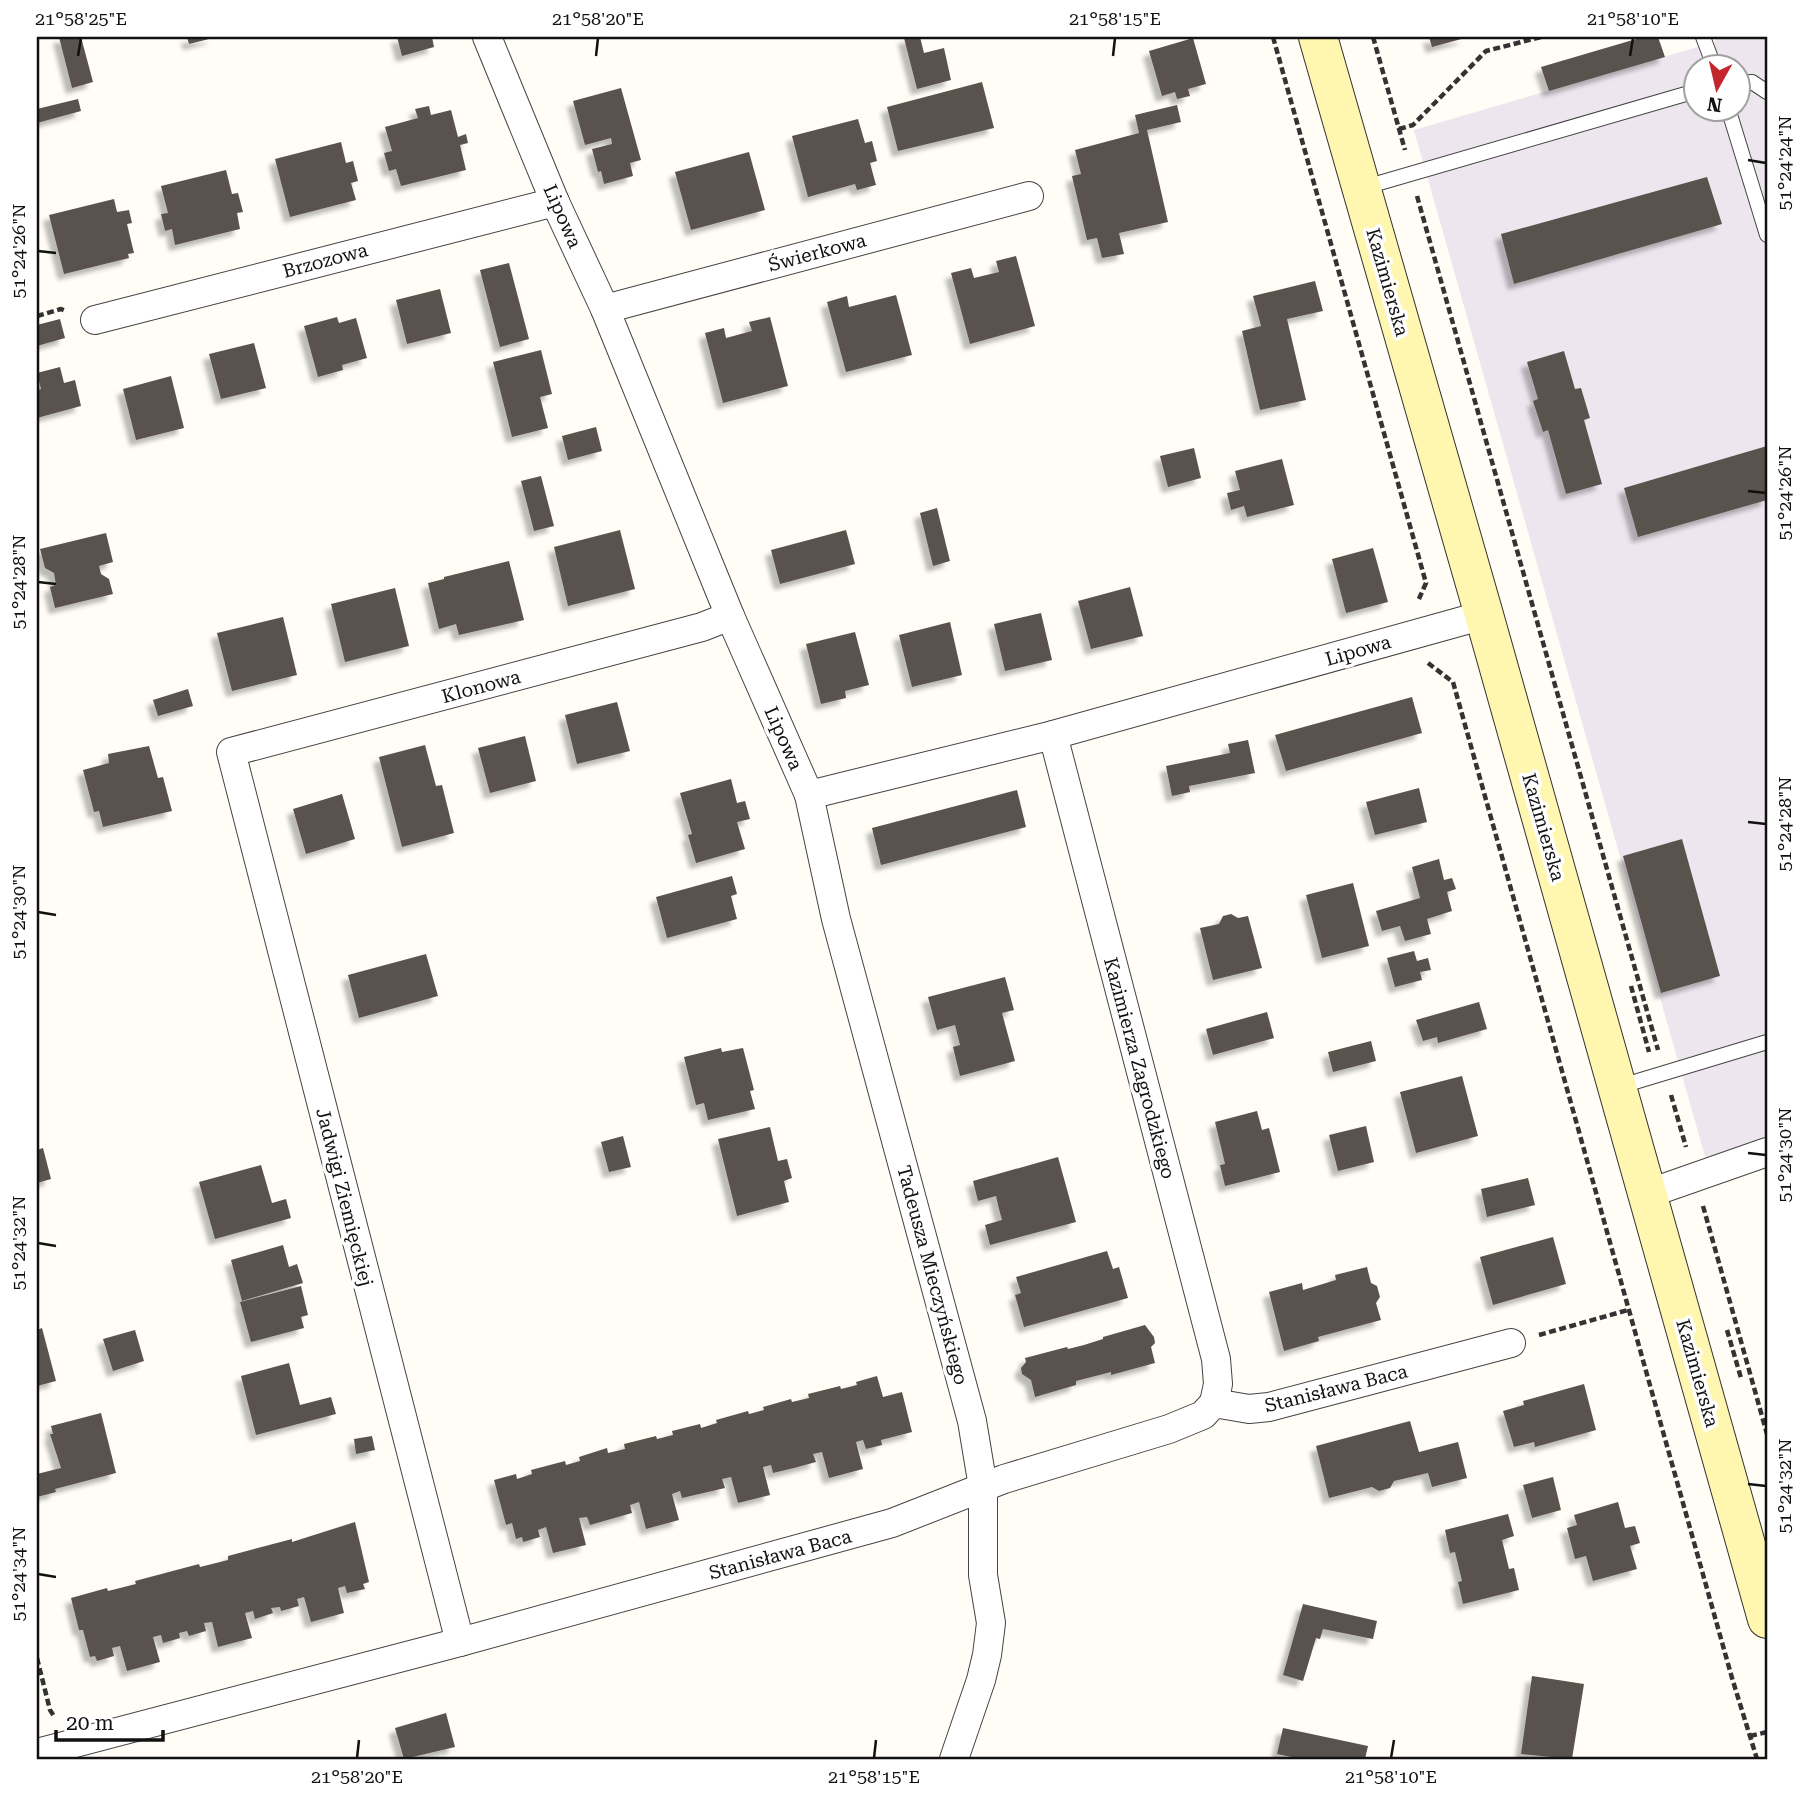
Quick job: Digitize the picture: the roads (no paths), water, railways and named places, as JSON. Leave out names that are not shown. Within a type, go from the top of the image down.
[{"type":"main road","name":"Kazimierska","points":[[1318,37],[1766,1608]]},
{"type":"street","name":"Lipowa","points":[[487,37],[555,202],[605,309],[730,616],[809,795],[1054,734],[1484,615]]},
{"type":"street","name":"Świerkowa","points":[[605,309],[1029,196]]},
{"type":"street","name":"Brzozowa","points":[[95,320],[555,202]]},
{"type":"street","name":"Klonowa","points":[[230,752],[702,627],[730,616]]},
{"type":"street","name":"Kazimierza Zagrodzkiego","points":[[1054,734],[1216,1359],[1218,1384],[1214,1403]]},
{"type":"street","name":"Jadwigi Ziemięckiej","points":[[230,752],[460,1642]]},
{"type":"street","name":"Tadeusza Mieczyńskiego","points":[[809,795],[836,919],[972,1421],[983,1487],[983,1575],[991,1623],[989,1644],[981,1680],[954,1759]]},
{"type":"street","points":[[1647,1194],[1767,1152]]},
{"type":"street","name":"Stanisława Baca","points":[[37,1753],[460,1642],[892,1523],[983,1487],[1169,1429],[1203,1415],[1214,1403],[1248,1409],[1269,1407],[1511,1343]]},
{"type":"lane","points":[[1752,82],[1767,92]]},
{"type":"lane","points":[[1361,188],[1682,95]]},
{"type":"lane","points":[[1732,122],[1767,231]]},
{"type":"lane","points":[[1617,1087],[1767,1042]]}]
